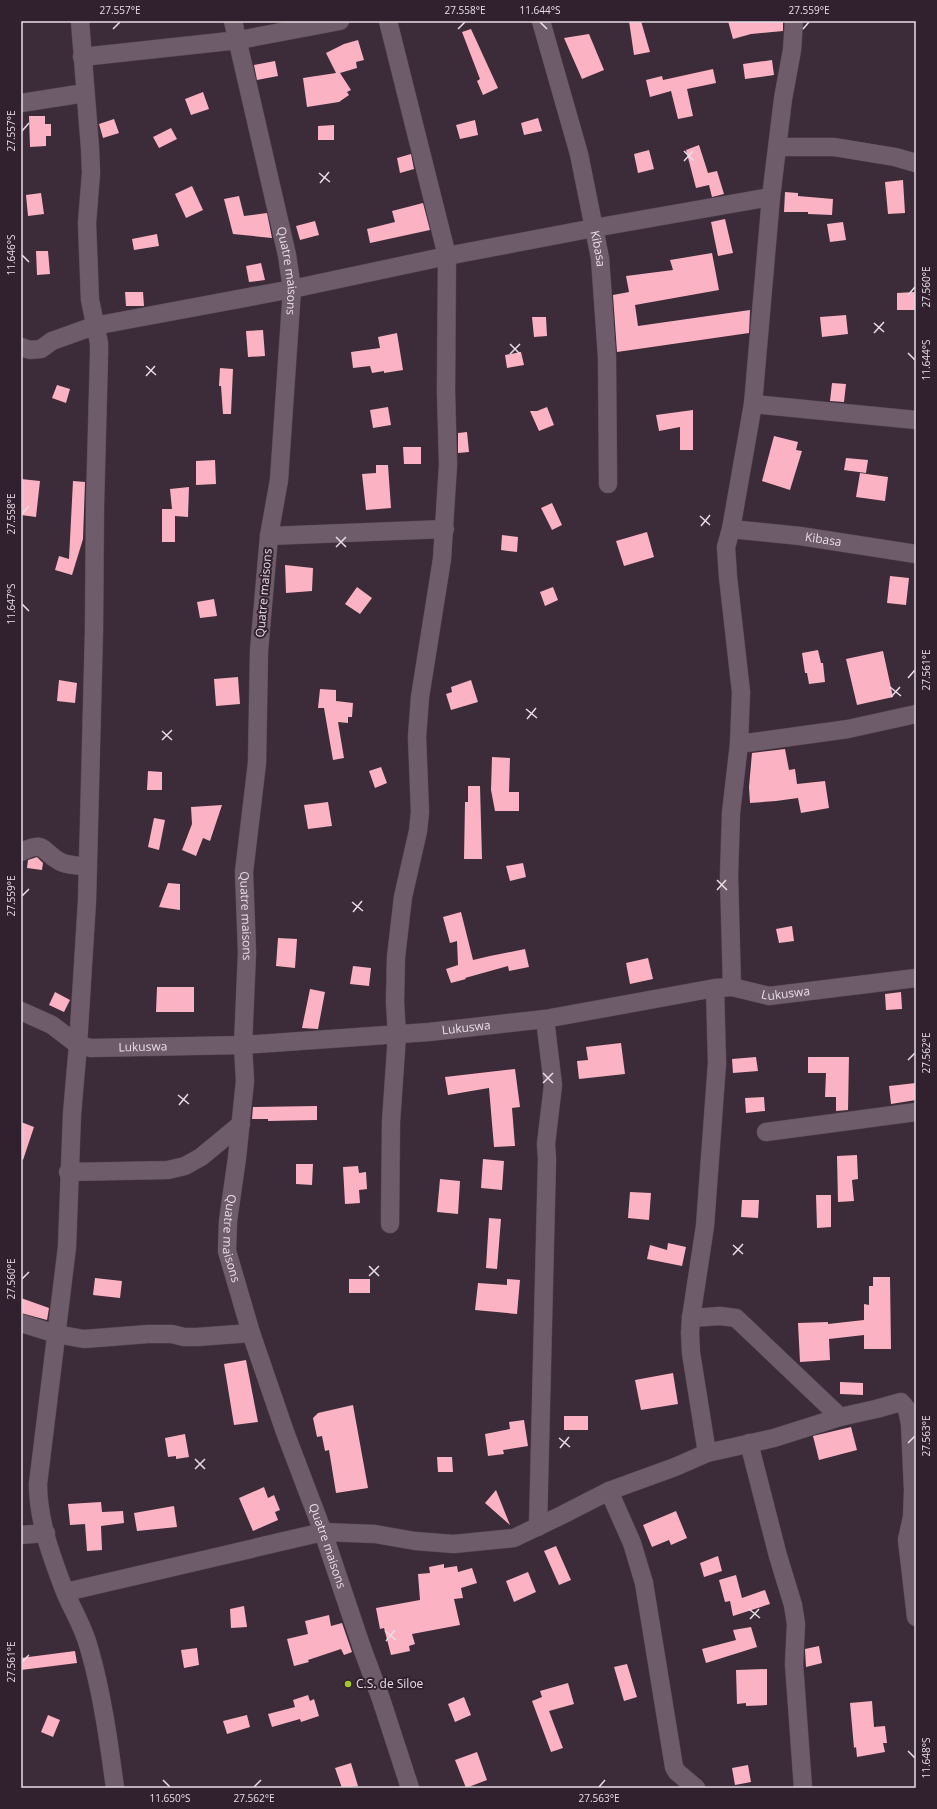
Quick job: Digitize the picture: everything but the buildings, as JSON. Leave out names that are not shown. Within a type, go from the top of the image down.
[{"type":"street","points":[[80,21],[91,173],[87,223],[90,300],[94,326],[99,343],[88,867],[78,1045],[68,1172],[67,1247],[38,1484],[40,1512],[46,1534],[66,1592],[89,1647],[108,1735],[115,1788]]},
{"type":"street","name":"Quatre maisons","points":[[233,21],[239,40],[287,255],[292,289],[279,480],[269,536],[259,651],[257,764],[244,872],[247,953],[243,1045],[245,1081],[241,1124],[228,1221],[227,1251],[251,1333],[285,1432],[323,1532],[410,1788]]},
{"type":"street","points":[[82,57],[239,40],[340,21]]},
{"type":"street","points":[[388,21],[447,256],[446,391],[448,465],[442,559],[420,698],[416,737],[420,812],[418,831],[402,897],[396,957],[394,1002],[397,1035],[391,1122],[390,1224]]},
{"type":"street","name":"Kibasa","points":[[541,21],[579,154],[600,258],[607,356],[608,484]]},
{"type":"street","points":[[707,1453],[691,1353],[691,1318],[705,1226],[724,987],[731,813],[739,744],[741,692],[726,547],[731,529],[752,404],[771,197],[792,50],[794,21]]},
{"type":"street","points":[[21,103],[85,92]]},
{"type":"street","points":[[778,147],[834,147],[895,157],[916,163]]},
{"type":"street","points":[[21,347],[30,350],[40,349],[52,341],[94,326],[292,289],[447,256],[594,228],[771,197]]},
{"type":"street","points":[[752,404],[916,420]]},
{"type":"street","points":[[269,536],[445,529]]},
{"type":"street","name":"Kibasa","points":[[731,529],[808,537],[916,554]]},
{"type":"street","points":[[739,744],[848,729],[916,714]]},
{"type":"street","points":[[21,852],[31,846],[41,847],[48,851],[58,861],[88,867]]},
{"type":"street","name":"Lukuswa","points":[[21,1011],[52,1025],[78,1045],[91,1048],[243,1045],[397,1035],[545,1019],[724,987],[768,996],[916,978]]},
{"type":"street","points":[[538,1527],[547,1175],[546,1144],[553,1085],[545,1019]]},
{"type":"street","points":[[766,1132],[916,1112]]},
{"type":"street","points":[[68,1172],[168,1170],[185,1166],[201,1157],[241,1124]]},
{"type":"street","points":[[691,1318],[720,1316],[736,1318],[840,1417]]},
{"type":"street","points":[[21,1323],[56,1334],[84,1339],[148,1334],[172,1334],[184,1337],[197,1337],[251,1333]]},
{"type":"street","points":[[66,1592],[323,1532],[375,1534],[415,1541],[454,1544],[514,1538],[609,1491],[675,1467],[707,1453],[774,1438],[840,1417],[901,1402],[907,1409],[910,1424],[913,1490],[912,1517],[907,1540],[916,1617]]},
{"type":"street","points":[[749,1443],[778,1556],[793,1605],[796,1624],[794,1664],[803,1788]]},
{"type":"street","points":[[609,1491],[632,1542],[644,1583],[674,1767],[696,1788]]},
{"type":"street","points":[[21,1535],[46,1534]]},
{"type":"place","name":"C.S. de Siloe","points":[[348,1684]]}]
